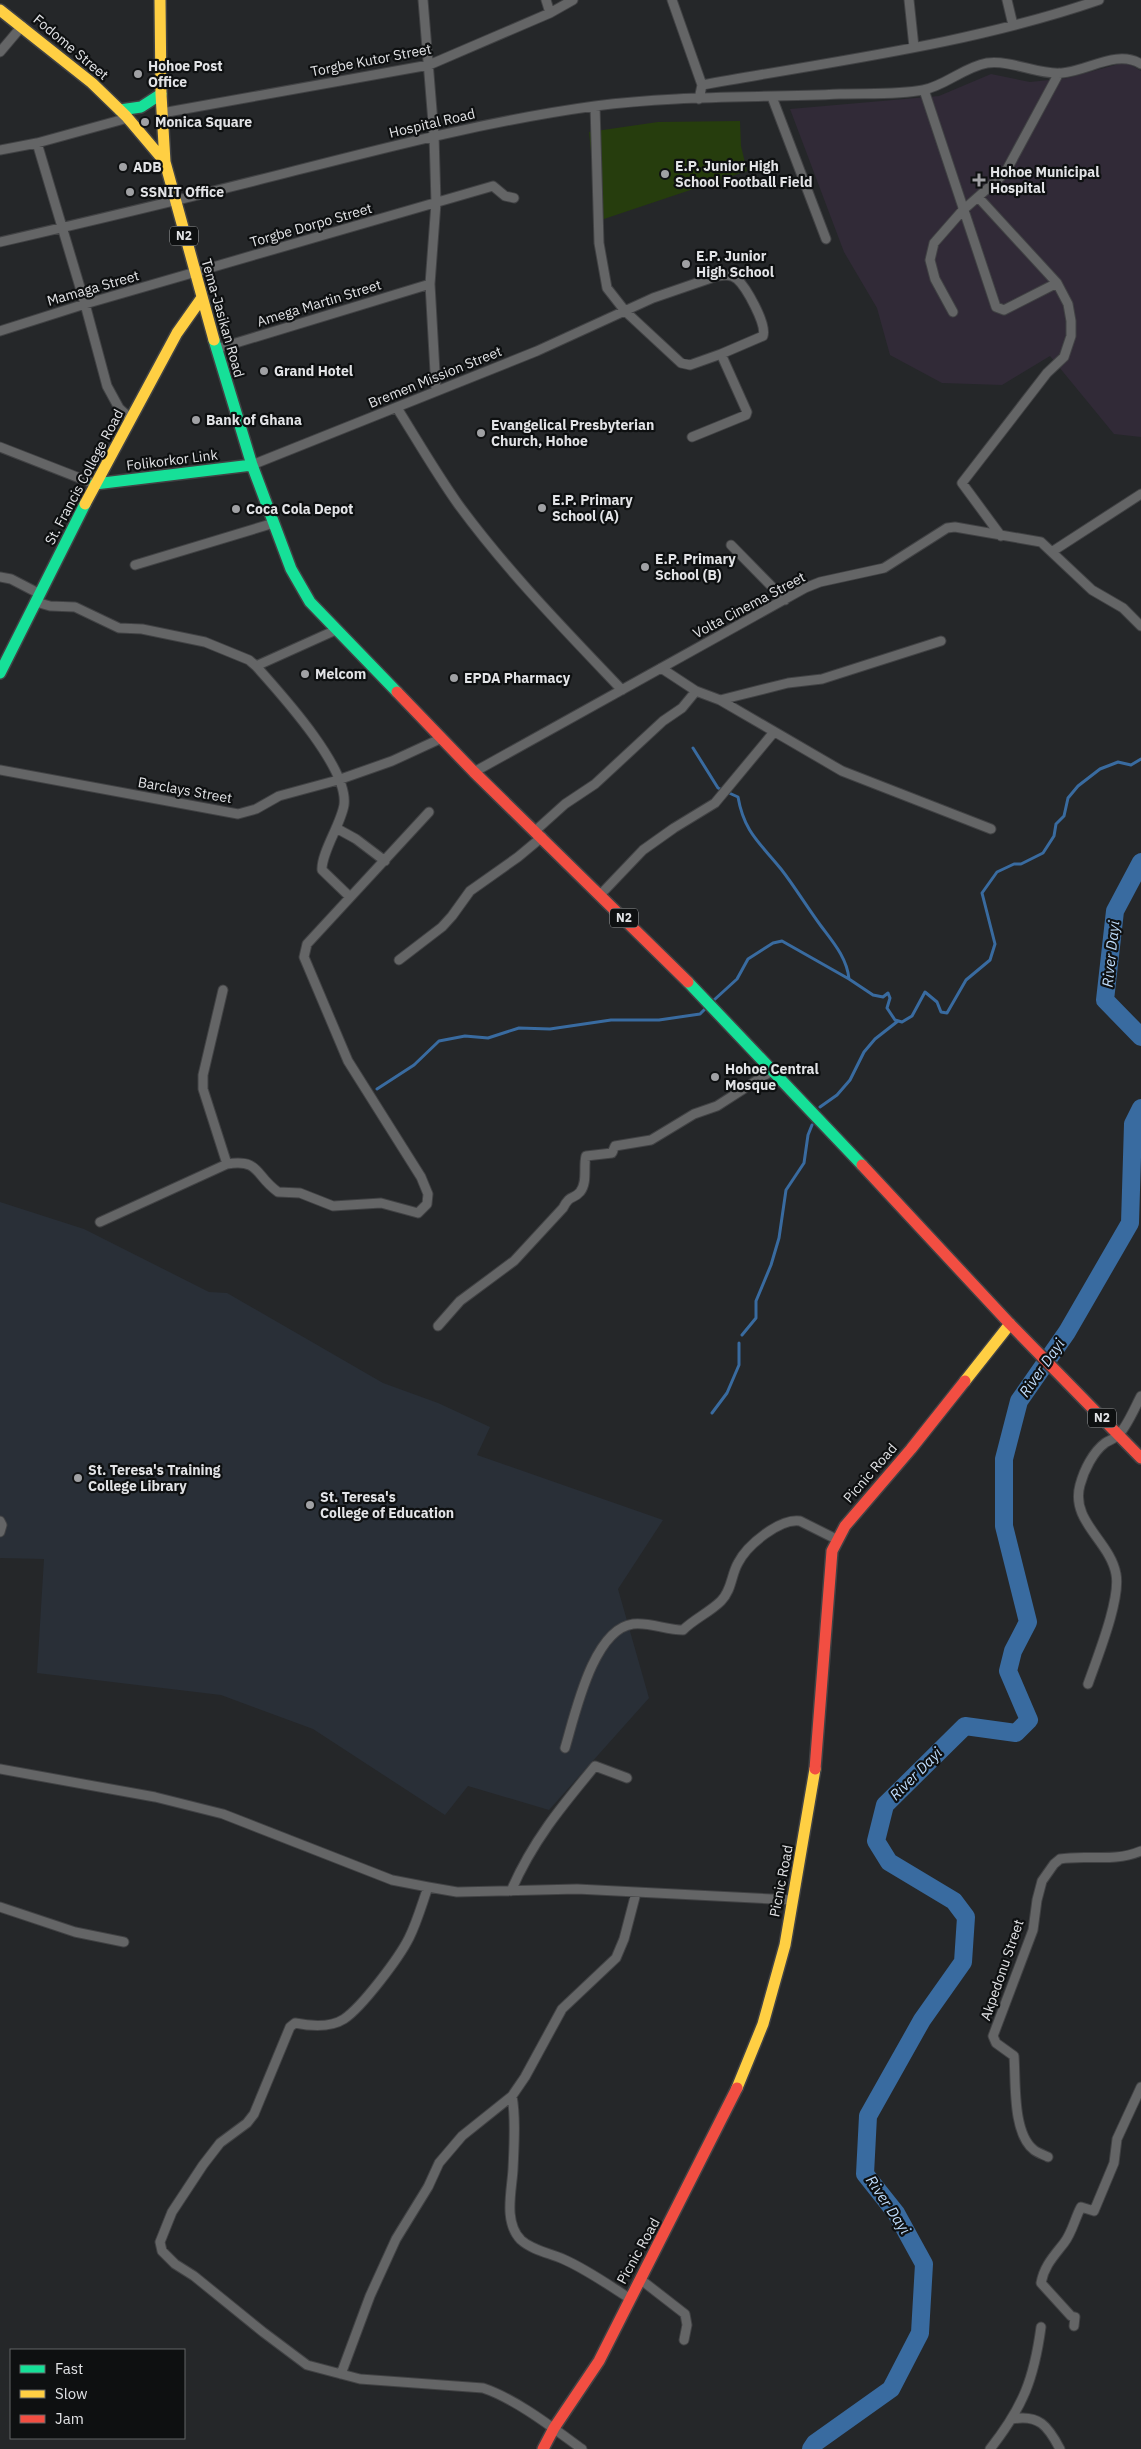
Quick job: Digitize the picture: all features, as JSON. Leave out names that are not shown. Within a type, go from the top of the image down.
[{"type":"main road","name":"Tema-Jasikan Road","points":[[160,0],[161,94],[165,162],[201,299],[252,465]]},
{"type":"main road","name":"Fodome Street","points":[[0,10],[82,74],[124,114],[165,162]]},
{"type":"main road","points":[[124,114],[141,107],[161,94]]},
{"type":"main road","name":"St. Francis College Road","points":[[0,673],[95,484],[177,333],[201,299]]},
{"type":"main road","name":"Folikorkor Link","points":[[95,484],[252,465]]},
{"type":"main road","name":"N2","points":[[252,465],[300,586],[310,602],[474,772],[601,894],[773,1070],[1010,1324],[1141,1458]]},
{"type":"main road","name":"Picnic Road","points":[[543,2449],[554,2428],[599,2361],[629,2298],[670,2224],[749,2062],[776,1984],[814,1778],[832,1551],[836,1539],[1010,1324]]},
{"type":"street","points":[[423,0],[434,135],[436,203],[430,284],[436,390]]},
{"type":"street","points":[[546,0],[550,13]]},
{"type":"street","name":"Torgbe Kutor Street","points":[[162,112],[429,66],[550,13],[574,0]]},
{"type":"street","points":[[672,0],[702,85],[699,99]]},
{"type":"street","points":[[909,0],[914,47]]},
{"type":"street","points":[[1007,0],[1013,25]]},
{"type":"street","points":[[702,85],[914,47],[1013,25],[1099,0]]},
{"type":"street","points":[[0,52],[22,26]]},
{"type":"street","points":[[1056,283],[1004,310],[996,307],[962,211],[924,90],[972,67],[986,64],[999,63],[1040,72],[1059,73],[1074,71],[1117,58],[1126,58],[1141,64]]},
{"type":"street","points":[[953,312],[935,279],[930,260],[934,243],[962,211],[1011,165],[1059,73]]},
{"type":"street","name":"Hospital Road","points":[[0,242],[175,201],[434,135],[595,106],[659,99],[772,97],[924,90]]},
{"type":"street","points":[[772,97],[826,239]]},
{"type":"street","points":[[595,106],[602,263],[607,288],[625,311],[681,363],[690,365],[722,354],[747,412],[746,415],[692,437]]},
{"type":"street","points":[[0,150],[37,143],[124,114]]},
{"type":"street","points":[[37,143],[85,304],[107,386],[119,408],[132,419]]},
{"type":"street","name":"Torgbe Dorpo Street","points":[[194,273],[494,186],[505,196],[514,198]]},
{"type":"street","points":[[978,197],[1056,283],[1068,304],[1072,321],[1068,348],[1064,356],[1047,373],[962,483],[1001,536]]},
{"type":"street","name":"Mamaga Street","points":[[0,331],[85,304],[194,273]]},
{"type":"street","name":"Bremen Mission Street","points":[[252,465],[537,351],[653,298],[717,276],[729,275],[736,278],[742,286],[764,325],[765,332],[764,336],[722,354]]},
{"type":"street","name":"Amega Martin Street","points":[[216,350],[430,284]]},
{"type":"street","points":[[397,408],[463,510],[541,604],[622,690]]},
{"type":"street","points":[[0,447],[95,484]]},
{"type":"street","points":[[1053,551],[1141,494]]},
{"type":"street","points":[[135,565],[274,523]]},
{"type":"street","name":"Volta Cinema Street","points":[[474,772],[785,600],[820,582],[884,568],[947,528],[955,527],[1001,536],[1037,540],[1053,551],[1092,590],[1123,608],[1141,626]]},
{"type":"street","points":[[731,545],[785,600]]},
{"type":"street","points":[[0,577],[11,579],[50,606],[75,607],[119,628],[142,629],[205,642],[249,660],[256,666],[316,737],[338,780],[344,804],[322,870],[350,897]]},
{"type":"street","points":[[256,666],[336,630]]},
{"type":"street","points":[[720,700],[788,684],[822,679],[941,641]]},
{"type":"street","points":[[661,668],[696,691],[720,700],[842,771],[991,829]]},
{"type":"street","points":[[398,960],[442,927],[470,891],[518,857],[565,804],[595,784],[663,721],[682,708],[696,691]]},
{"type":"street","points":[[601,894],[643,850],[674,828],[704,811],[722,796],[774,732]]},
{"type":"street","name":"Barclays Street","points":[[0,770],[238,814],[256,809],[279,796],[338,780],[392,761],[442,738]]},
{"type":"street","points":[[100,1222],[227,1164],[243,1162],[248,1163],[278,1192],[300,1193],[333,1206],[381,1203],[418,1213],[427,1204],[428,1194],[421,1177],[342,1051],[304,957],[307,944],[429,812]]},
{"type":"street","points":[[336,828],[356,839],[385,861]]},
{"type":"street","points":[[223,990],[203,1075],[203,1090],[227,1164]]},
{"type":"street","points":[[438,1326],[465,1296],[514,1261],[563,1208],[568,1197],[580,1192],[584,1182],[583,1165],[586,1156],[612,1153],[615,1146],[651,1140],[694,1114],[717,1106],[773,1070]]},
{"type":"street","points":[[1088,1684],[1111,1612],[1116,1591],[1116,1573],[1103,1548],[1079,1511],[1080,1485],[1093,1456],[1107,1441],[1119,1435],[1141,1396]]},
{"type":"street","points":[[0,1520],[2,1525],[0,1532]]},
{"type":"street","points":[[565,1748],[585,1683],[597,1655],[607,1641],[622,1627],[645,1624],[668,1630],[683,1630],[694,1619],[721,1602],[732,1585],[737,1563],[747,1550],[757,1540],[784,1523],[800,1521],[836,1539]]},
{"type":"street","points":[[510,1891],[521,1866],[553,1816],[595,1766],[627,1778]]},
{"type":"street","points":[[0,1769],[156,1796],[223,1814],[392,1880],[457,1892],[577,1889],[792,1900]]},
{"type":"street","name":"Akpedonu Street","points":[[1048,2157],[1033,2150],[1025,2138],[1020,2124],[1014,2056],[996,2043],[993,2036],[1033,1930],[1039,1889],[1048,1871],[1060,1859],[1106,1858],[1130,1855],[1141,1850]]},
{"type":"street","points":[[428,1887],[409,1938],[357,2008],[343,2020],[332,2024],[317,2026],[295,2024],[290,2027],[254,2114],[247,2123],[220,2143],[203,2165],[172,2212],[160,2242],[162,2251],[175,2264],[194,2276],[307,2365],[360,2379],[483,2388],[498,2393],[554,2428],[582,2449]]},
{"type":"street","points":[[340,2374],[370,2296],[396,2239],[428,2187],[439,2162],[462,2136],[512,2096],[526,2077],[562,2009],[616,1958],[636,1893]]},
{"type":"street","points":[[0,1907],[75,1932],[124,1942]]},
{"type":"street","points":[[1074,2326],[1075,2317],[1071,2316],[1041,2283],[1042,2276],[1048,2262],[1065,2242],[1081,2207],[1094,2211],[1114,2163],[1117,2139],[1141,2087]]},
{"type":"street","points":[[512,2096],[515,2112],[510,2210],[516,2232],[521,2240],[542,2252],[562,2258],[581,2268],[629,2298]]},
{"type":"street","points":[[640,2279],[685,2314],[687,2325],[684,2340]]},
{"type":"street","points":[[990,2449],[1012,2419],[1027,2391],[1036,2364],[1041,2327]]},
{"type":"street","points":[[1012,2419],[1025,2417],[1037,2420],[1050,2431],[1060,2449]]},
{"type":"shaded area","name":"Hohoe Municipal Hospital","points":[[1126,62],[1141,71],[1141,437],[1114,434],[1050,356],[1002,385],[942,383],[890,355],[877,308],[844,252],[790,109],[939,96],[991,74],[1030,82],[1068,78]]},
{"type":"shaded area","name":"St. Teresa's College of Education","points":[[0,1202],[84,1229],[209,1292],[227,1293],[383,1383],[438,1403],[490,1427],[477,1455],[663,1520],[618,1589],[649,1698],[549,1810],[468,1786],[445,1815],[313,1729],[221,1695],[37,1673],[44,1559],[0,1558]]},
{"type":"green space","name":"E.P. Junior High School Football Field","points":[[740,121],[741,146],[747,171],[598,221],[589,132],[658,122]]},
{"type":"waterway","points":[[693,748],[718,788],[738,797],[744,819],[749,828],[835,944],[848,971],[849,979],[873,995],[883,997],[888,993],[890,998],[887,1008],[895,1020],[902,1022],[912,1016],[925,992],[937,1002],[941,1012],[947,1013],[966,980],[990,960],[995,944],[982,893],[997,872],[1014,864],[1021,864],[1043,853],[1054,836],[1056,824],[1064,816],[1068,798],[1078,786],[1100,769],[1118,762],[1131,765],[1141,759]]},
{"type":"waterway","name":"River Dayi","points":[[1141,862],[1115,911],[1105,1000],[1141,1037]]},
{"type":"waterway","points":[[714,1000],[737,979],[748,959],[773,943],[782,941],[849,979]]},
{"type":"waterway","points":[[377,1089],[414,1065],[439,1041],[465,1036],[488,1038],[519,1028],[550,1029],[611,1020],[659,1020],[700,1014],[706,1008]]},
{"type":"waterway","points":[[820,1107],[837,1095],[850,1080],[864,1052],[875,1039],[898,1021]]},
{"type":"waterway","name":"River Dayi","points":[[811,2449],[815,2443],[891,2389],[920,2333],[924,2264],[896,2213],[865,2174],[868,2116],[922,2020],[963,1962],[966,1917],[954,1901],[889,1862],[876,1841],[885,1805],[965,1726],[1016,1733],[1029,1720],[1008,1671],[1013,1651],[1028,1622],[1004,1526],[1004,1459],[1019,1401],[1067,1332],[1130,1223],[1133,1124],[1141,1108]]},
{"type":"waterway","points":[[742,1335],[756,1318],[756,1301],[771,1265],[779,1238],[786,1190],[804,1163],[808,1135],[812,1125]]},
{"type":"waterway","points":[[712,1413],[727,1393],[739,1365],[739,1343]]},
{"type":"traffic: fast","points":[[120,110],[141,107],[161,94]]},
{"type":"traffic: fast","points":[[214,340],[252,465],[291,569],[310,602],[397,692]]},
{"type":"traffic: fast","points":[[95,484],[252,465]]},
{"type":"traffic: fast","points":[[0,673],[85,504]]},
{"type":"traffic: fast","points":[[688,982],[862,1165]]},
{"type":"traffic: slow","points":[[160,0],[161,94],[165,162],[214,340]]},
{"type":"traffic: slow","points":[[0,10],[92,83],[126,116],[165,162]]},
{"type":"traffic: slow","points":[[85,504],[177,333],[201,299]]},
{"type":"traffic: slow","points":[[965,1381],[1010,1324]]},
{"type":"traffic: slow","points":[[737,2088],[763,2024],[785,1945],[815,1769]]},
{"type":"traffic: jam","points":[[397,692],[474,772],[688,982]]},
{"type":"traffic: jam","points":[[862,1165],[1010,1324],[1141,1458]]},
{"type":"traffic: jam","points":[[815,1769],[832,1551],[845,1526],[911,1449],[965,1381]]},
{"type":"traffic: jam","points":[[543,2449],[554,2428],[599,2361],[737,2088]]},
{"type":"place","name":"Hohoe Post Office","points":[[138,74]]},
{"type":"place","name":"Monica Square","points":[[145,122]]},
{"type":"place","name":"ADB","points":[[123,167]]},
{"type":"place","name":"E.P. Junior High School Football Field","points":[[665,174]]},
{"type":"place","name":"Hohoe Municipal Hospital","points":[[979,180]]},
{"type":"place","name":"SSNIT Office","points":[[130,192]]},
{"type":"place","name":"E.P. Junior High School","points":[[686,264]]},
{"type":"place","name":"Grand Hotel","points":[[264,371]]},
{"type":"place","name":"Bank of Ghana","points":[[196,420]]},
{"type":"place","name":"Evangelical Presbyterian Church, Hohoe","points":[[481,433]]},
{"type":"place","name":"E.P. Primary School (A)","points":[[542,508]]},
{"type":"place","name":"Coca Cola Depot","points":[[236,509]]},
{"type":"place","name":"E.P. Primary School (B)","points":[[645,567]]},
{"type":"place","name":"Melcom","points":[[305,674]]},
{"type":"place","name":"EPDA Pharmacy","points":[[454,678]]},
{"type":"place","name":"Hohoe Central Mosque","points":[[715,1077]]},
{"type":"place","name":"St. Teresa's Training College Library","points":[[78,1478]]},
{"type":"place","name":"St. Teresa's College of Education","points":[[310,1505]]}]
